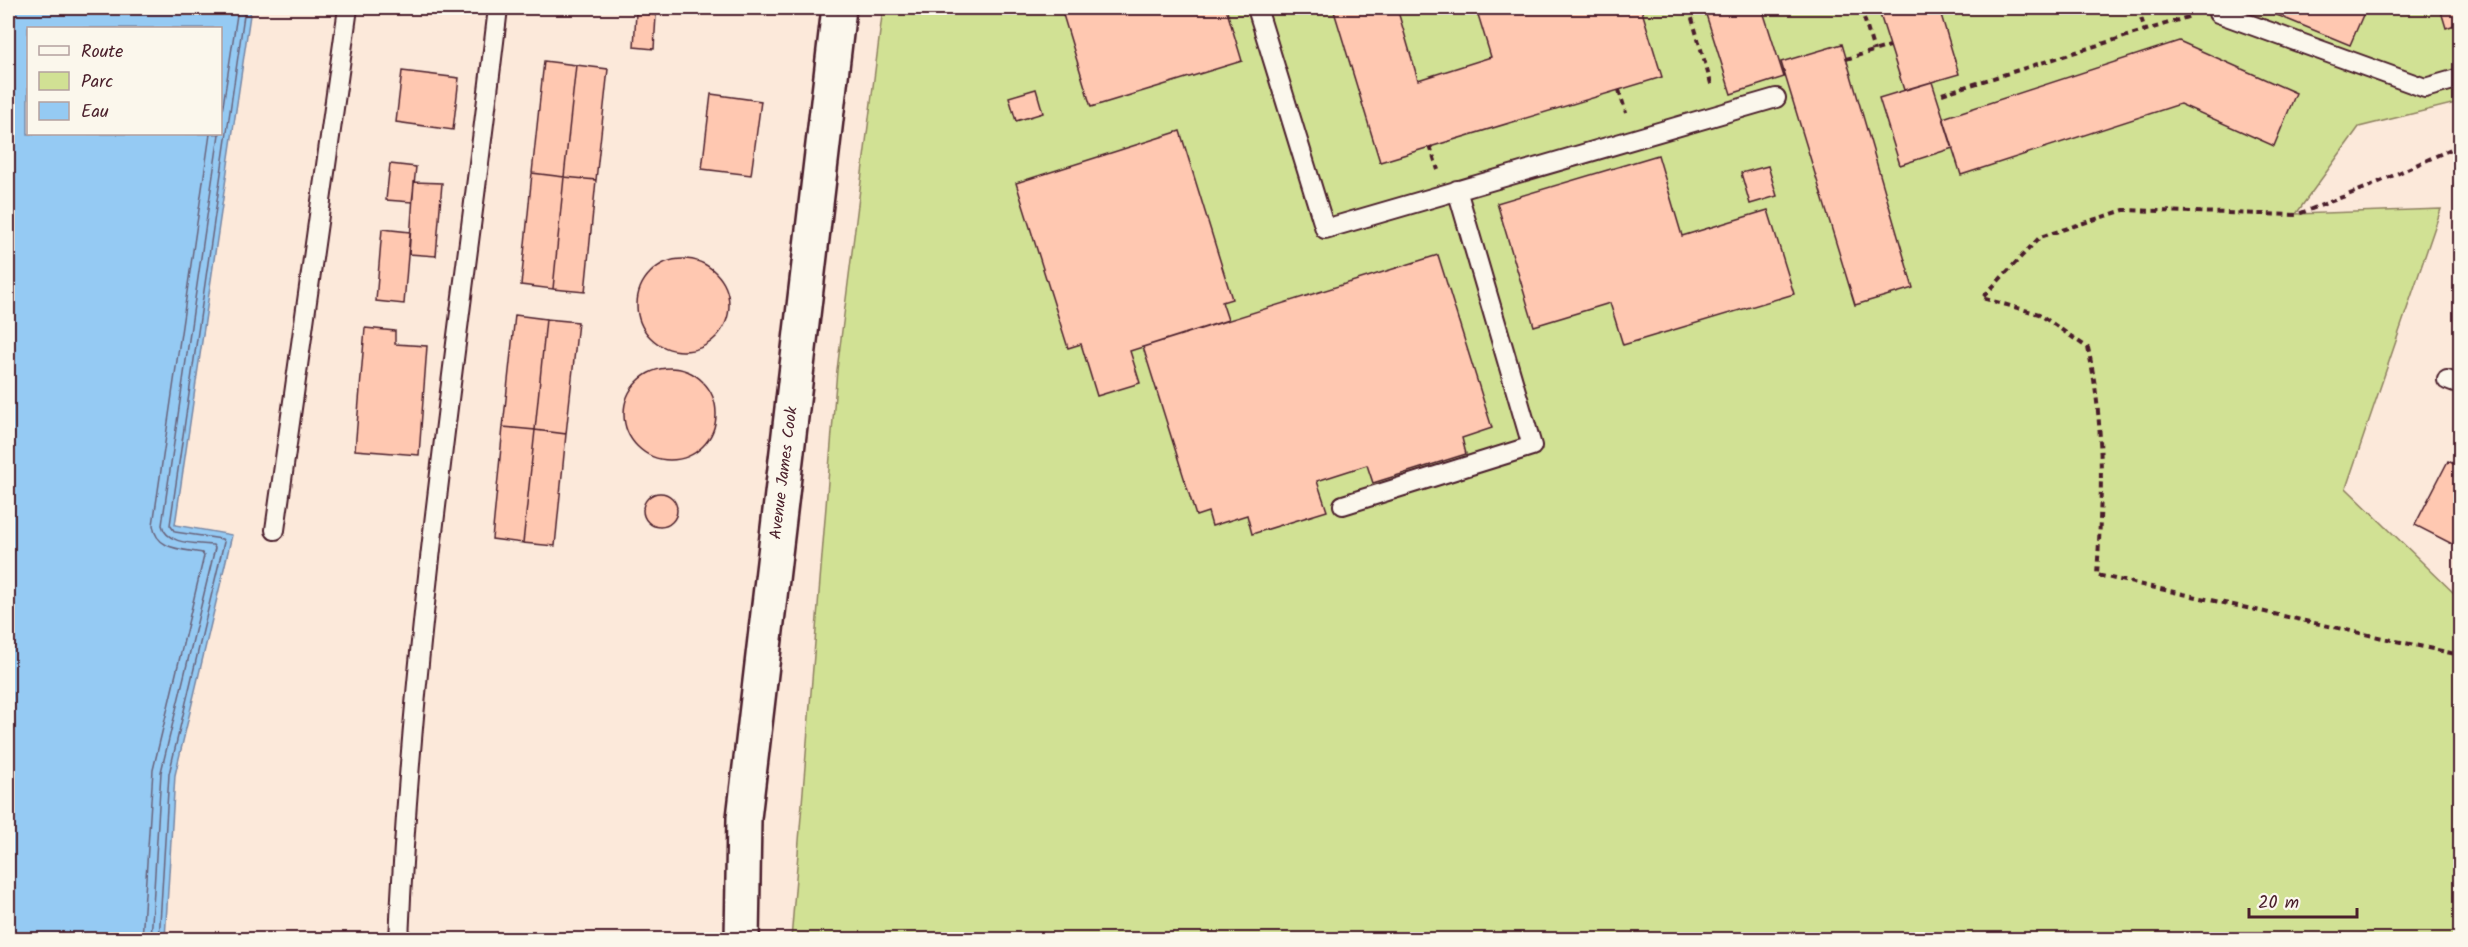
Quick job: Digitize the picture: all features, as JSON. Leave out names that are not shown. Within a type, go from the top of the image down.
[{"type":"main road","name":"Avenue James Cook","points":[[742,939],[744,818],[839,8]]},
{"type":"lane","points":[[275,530],[348,8]]},
{"type":"lane","points":[[399,939],[405,808],[437,496],[498,8]]},
{"type":"lane","points":[[1257,8],[1325,229],[1776,98]]},
{"type":"lane","points":[[2217,13],[2425,88],[2460,78]]},
{"type":"lane","points":[[1343,505],[1532,446],[1456,190]]},
{"type":"path","points":[[1689,8],[1720,114]]},
{"type":"path","points":[[1861,8],[1874,51]]},
{"type":"path","points":[[2138,8],[2145,30]]},
{"type":"path","points":[[1942,94],[2190,16],[2217,13]]},
{"type":"path","points":[[1846,59],[1890,46]]},
{"type":"path","points":[[2460,144],[2367,187],[2296,215],[2124,210],[2040,237],[1982,298],[2039,314],[2088,348],[2095,381],[2103,478],[2097,576],[2460,655]]},
{"type":"green space","points":[[883,8],[2460,8],[2460,102],[2359,127],[2296,214],[2441,209],[2346,488],[2460,599],[2460,939],[791,940],[837,370]]},
{"type":"water","points":[[8,8],[251,8],[175,525],[232,535],[175,775],[165,939],[8,939]]},
{"type":"building","points":[[1061,8],[1226,8],[1242,61],[1091,107]]},
{"type":"building","points":[[1333,8],[1397,8],[1418,80],[1491,57],[1476,8],[1641,8],[1662,77],[1380,162]]},
{"type":"building","points":[[1704,8],[1762,8],[1784,77],[1731,94]]},
{"type":"building","points":[[1878,8],[1939,8],[1959,74],[1904,90]]},
{"type":"building","points":[[2274,8],[2366,8],[2350,45],[2272,13]]},
{"type":"building","points":[[2440,8],[2460,8],[2460,23],[2446,28]]},
{"type":"building","points":[[636,13],[656,15],[654,49],[634,47]]},
{"type":"building","points":[[2179,41],[2296,93],[2274,146],[2180,104],[1961,175],[1943,118]]},
{"type":"building","points":[[1842,44],[1913,288],[1855,305],[1781,62]]},
{"type":"building","points":[[544,61],[576,65],[564,177],[532,173]]},
{"type":"building","points":[[576,65],[608,69],[596,180],[564,177]]},
{"type":"building","points":[[402,71],[459,78],[453,130],[396,122]]},
{"type":"building","points":[[1932,82],[1953,148],[1900,165],[1879,98]]},
{"type":"building","points":[[1036,89],[1043,113],[1016,121],[1009,97]]},
{"type":"building","points":[[711,94],[761,101],[751,175],[702,169]]},
{"type":"building","points":[[1180,131],[1232,299],[1222,302],[1228,320],[1130,351],[1140,383],[1097,396],[1081,344],[1068,348],[1016,183]]},
{"type":"building","points":[[1658,155],[1682,236],[1768,210],[1794,294],[1623,345],[1610,303],[1534,326],[1497,203]]},
{"type":"building","points":[[390,164],[416,167],[412,202],[386,200]]},
{"type":"building","points":[[1768,166],[1777,196],[1750,204],[1741,173]]},
{"type":"building","points":[[532,173],[564,177],[553,289],[521,285]]},
{"type":"building","points":[[564,177],[596,180],[585,292],[553,289]]},
{"type":"building","points":[[414,182],[442,183],[436,256],[409,254]]},
{"type":"building","points":[[382,229],[410,232],[404,304],[376,301]]},
{"type":"building","points":[[1438,255],[1492,428],[1462,438],[1466,454],[1373,483],[1367,465],[1317,481],[1327,511],[1252,534],[1247,515],[1212,526],[1208,512],[1196,516],[1143,347]]},
{"type":"building","points":[[683,259],[701,262],[716,272],[726,287],[729,305],[726,323],[716,338],[701,348],[683,351],[665,348],[650,338],[640,323],[637,305],[640,287],[650,272],[665,262]]},
{"type":"building","points":[[515,315],[546,319],[535,430],[503,427]]},
{"type":"building","points":[[546,319],[578,322],[566,434],[535,430]]},
{"type":"building","points":[[365,328],[395,331],[395,344],[427,346],[419,455],[355,450]]},
{"type":"building","points":[[670,368],[688,371],[703,381],[713,396],[716,414],[713,432],[703,447],[688,457],[670,460],[652,457],[637,447],[627,432],[624,414],[627,396],[637,381],[652,371]]},
{"type":"building","points":[[503,427],[535,430],[523,543],[492,539]]},
{"type":"building","points":[[535,430],[566,434],[555,546],[523,543]]},
{"type":"building","points":[[2448,461],[2460,467],[2460,548],[2415,525]]},
{"type":"building","points":[[660,493],[672,498],[677,510],[672,522],[660,527],[648,522],[643,510],[648,498]]}]
